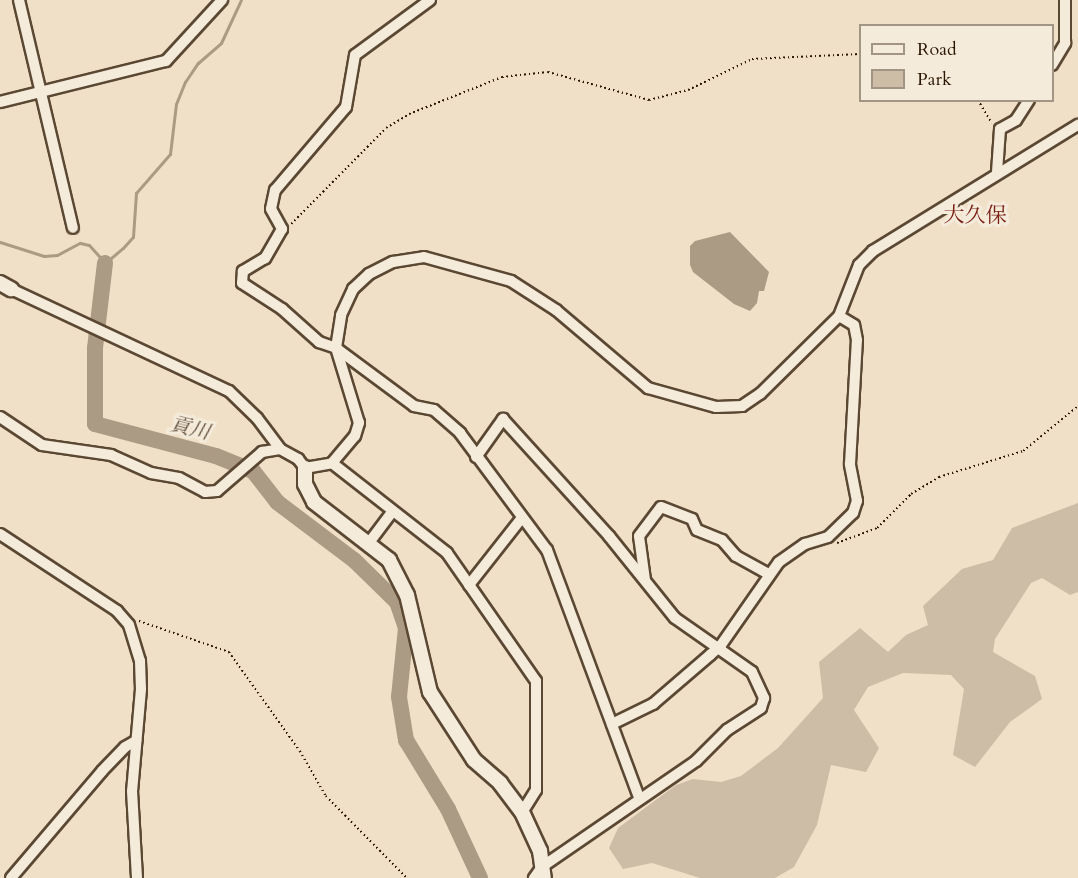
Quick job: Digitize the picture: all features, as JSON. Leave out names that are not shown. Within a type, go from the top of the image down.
[{"type":"street","points":[[19,0],[73,228]]},
{"type":"street","points":[[0,102],[166,61],[222,0]]},
{"type":"street","points":[[430,0],[355,55],[351,95],[346,107],[270,200],[282,229],[265,258],[243,272],[242,283],[282,309],[319,342],[336,348],[414,406],[434,410],[460,433],[521,519],[547,550],[639,797]]},
{"type":"street","points":[[1054,63],[1065,43],[1065,0]]},
{"type":"street","points":[[997,172],[1000,129],[1016,120],[1028,102]]},
{"type":"street","points":[[305,468],[332,463],[355,436],[359,423],[336,348],[341,315],[353,289],[369,274],[393,262],[424,257],[511,281],[556,310],[648,387],[716,407],[742,406],[760,394],[839,316],[859,265],[873,251],[997,172],[1078,124]]},
{"type":"street","points":[[6,286],[229,391],[257,418],[280,449],[298,459],[305,468],[305,484],[314,502],[389,560],[407,595],[430,692],[448,725],[522,812],[540,851],[540,874]]},
{"type":"street","points":[[612,724],[653,704],[716,650],[769,574],[805,544],[828,537],[857,504],[850,464],[857,340],[854,325],[839,316]]},
{"type":"street","points":[[0,417],[42,445],[111,455],[151,473],[179,478],[205,492],[217,491],[262,452],[280,449]]},
{"type":"street","points":[[476,456],[503,419],[675,618],[716,650],[752,672],[761,686],[761,708],[727,730],[696,761],[639,797],[540,874]]},
{"type":"street","points":[[332,463],[447,553],[537,681],[536,790],[522,812]]},
{"type":"street","points":[[645,581],[639,536],[661,507],[692,519],[697,530],[722,540],[736,556],[769,574]]},
{"type":"street","points":[[368,544],[392,512]]},
{"type":"street","points":[[470,585],[521,519]]},
{"type":"street","points":[[0,534],[117,610],[129,626],[140,661],[132,791],[138,878]]},
{"type":"street","points":[[11,878],[102,771],[125,747],[136,741]]},
{"type":"path","points":[[282,229],[303,214],[334,177],[387,128],[409,114],[502,77],[548,72],[648,100],[688,90],[752,59],[859,54]]},
{"type":"path","points":[[980,102],[1000,129]]},
{"type":"path","points":[[833,543],[877,528],[911,494],[939,477],[1023,451],[1053,422],[1078,406]]},
{"type":"path","points":[[136,620],[229,652],[293,741],[326,796],[406,878]]},
{"type":"green space","points":[[1078,503],[1078,592],[1070,595],[1042,578],[1031,583],[995,639],[993,652],[1035,676],[1042,699],[1010,722],[975,767],[953,755],[964,689],[951,675],[903,673],[868,687],[854,710],[879,748],[866,772],[831,765],[817,825],[794,867],[775,878],[700,878],[652,863],[623,869],[609,848],[618,828],[676,785],[693,779],[721,782],[741,776],[778,748],[823,698],[819,662],[860,628],[888,652],[906,635],[928,625],[923,606],[962,569],[993,560],[1012,528]]},
{"type":"shaded area","points":[[730,232],[769,272],[764,291],[759,291],[757,303],[750,311],[734,304],[693,272],[690,265],[690,246],[695,241]]},
{"type":"waterway","name":"貢川","points":[[0,242],[44,256],[57,255],[80,243],[89,245],[105,263],[123,248],[133,237],[136,193],[170,154],[176,104],[185,82],[198,63],[221,43],[241,0]]},
{"type":"waterway","name":"貢川","points":[[105,263],[95,348],[95,424],[216,456],[253,471],[277,502],[354,560],[397,602],[406,628],[399,697],[406,740],[448,809],[480,878]]},
{"type":"district","name":"大久保","points":[[975,216]]}]
